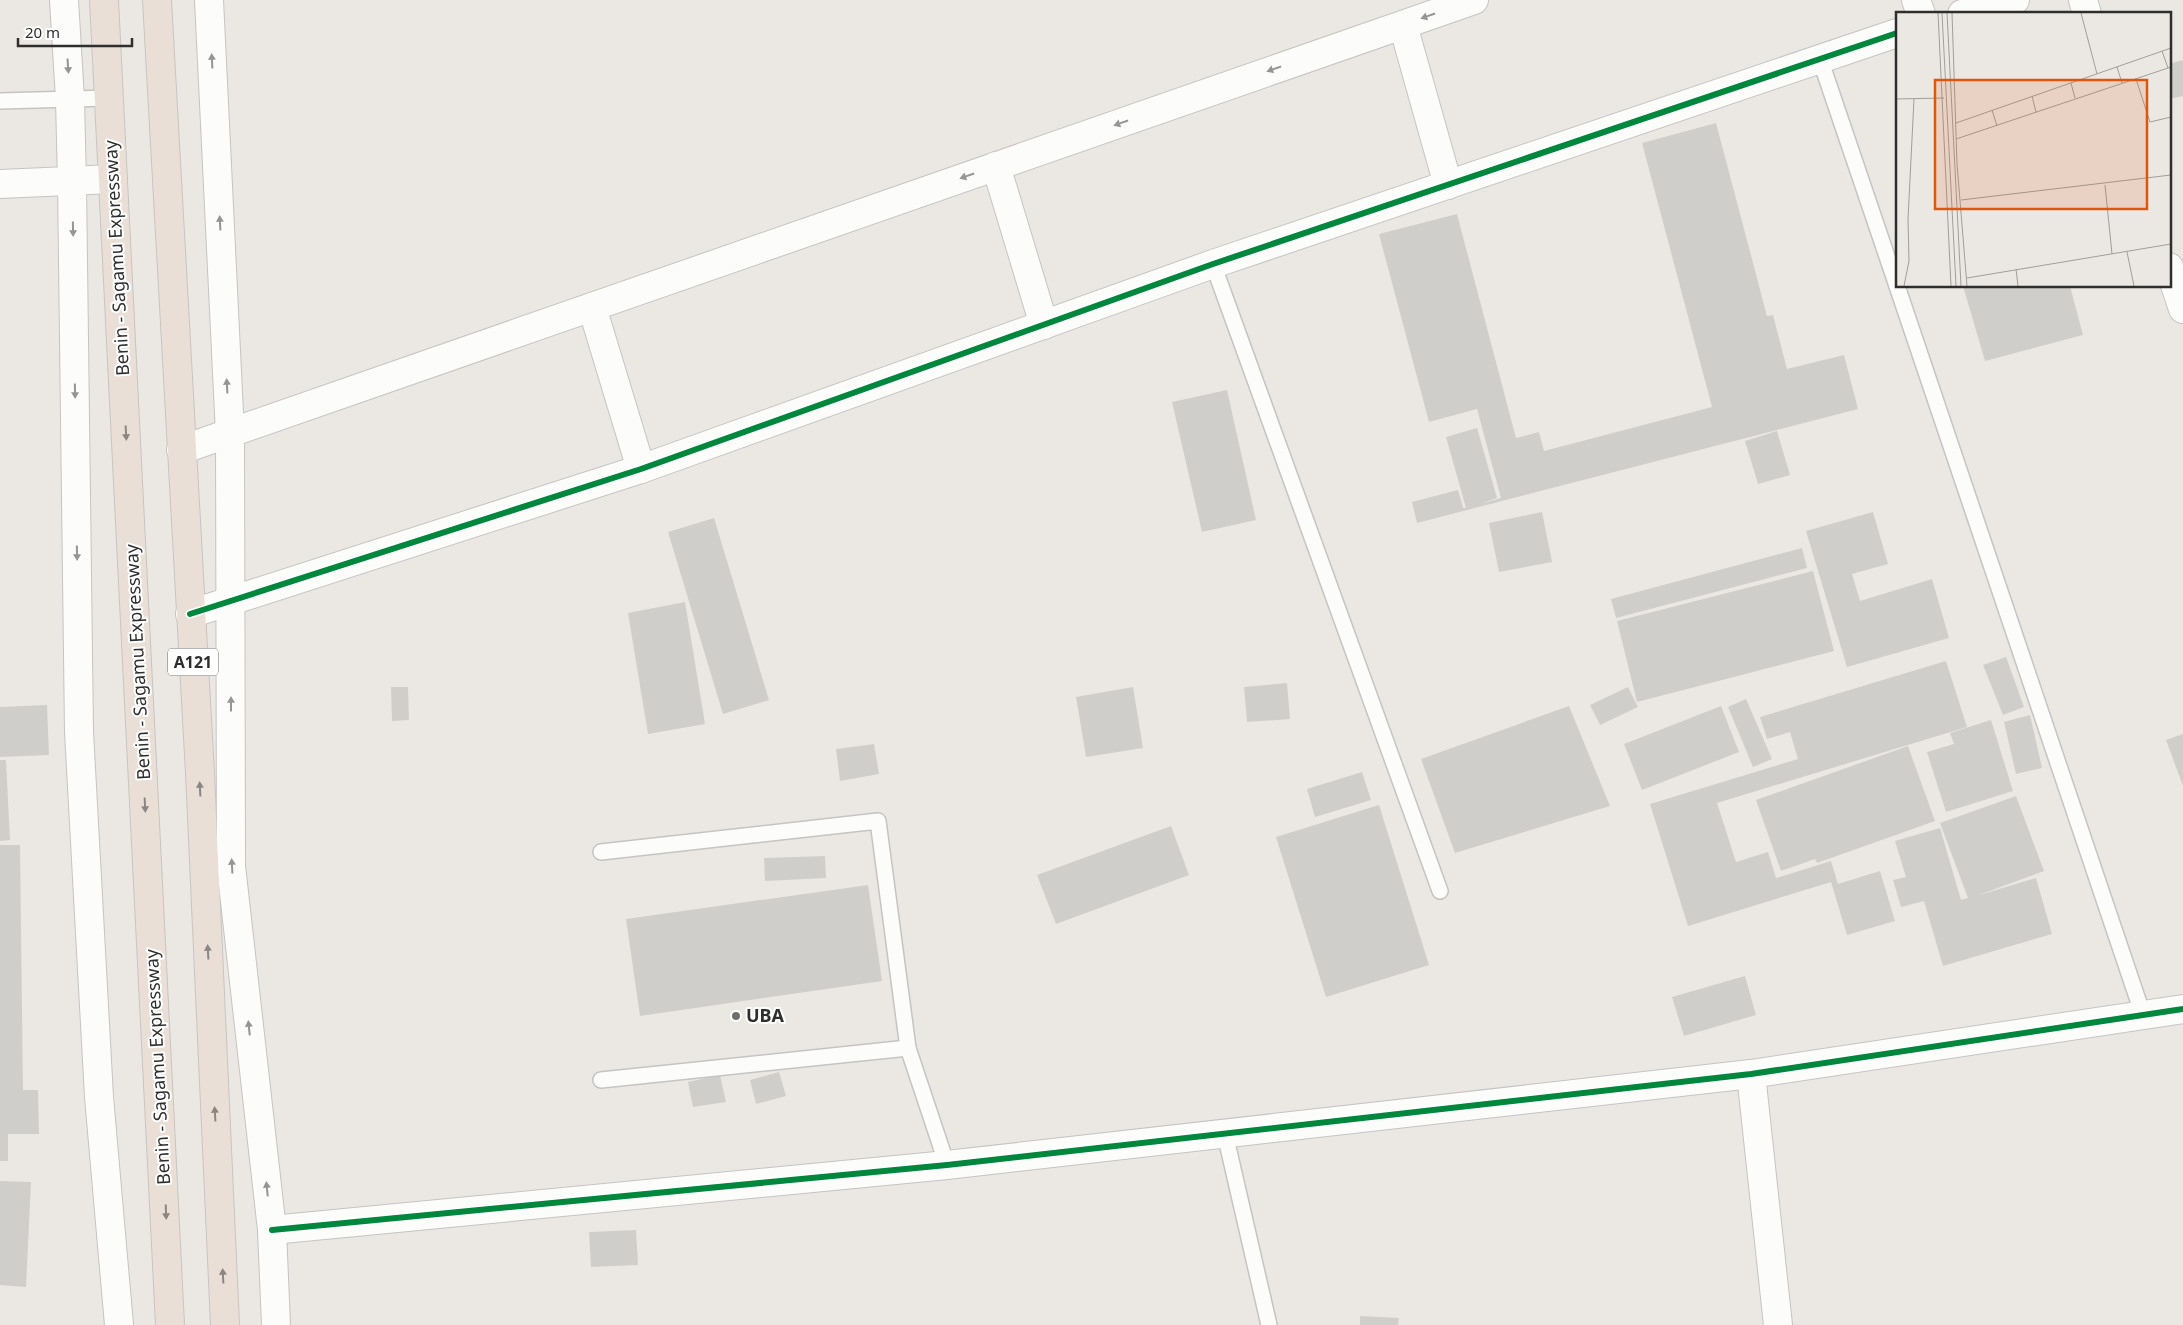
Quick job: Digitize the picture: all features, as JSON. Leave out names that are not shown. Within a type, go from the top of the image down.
[{"type":"highway","name":"Benin - Sagamu Expressway","points":[[104,0],[170,1325]]},
{"type":"highway","name":"A121","points":[[157,0],[201,793],[225,1325]]},
{"type":"street","points":[[64,0],[70,99],[72,182],[78,732],[99,1097],[119,1325]]},
{"type":"street","points":[[209,0],[230,434],[232,601],[231,866],[272,1230],[276,1325]]},
{"type":"street","points":[[182,450],[1474,0]]},
{"type":"street","points":[[1970,12],[2015,0]]},
{"type":"street","points":[[1403,25],[1448,185]]},
{"type":"street","points":[[190,614],[641,469],[1213,264],[1896,33]]},
{"type":"street","points":[[996,166],[1044,325]]},
{"type":"street","points":[[0,184],[113,179]]},
{"type":"street","points":[[2170,270],[2183,310]]},
{"type":"street","points":[[592,307],[641,469]]},
{"type":"street","points":[[272,1230],[947,1165],[1751,1074],[2183,1009]]},
{"type":"street","points":[[1751,1074],[1778,1325]]},
{"type":"lane","points":[[1820,59],[1896,283]]},
{"type":"lane","points":[[0,101],[109,98]]},
{"type":"lane","points":[[1213,264],[1440,891]]},
{"type":"lane","points":[[1898,288],[2143,1015]]},
{"type":"lane","points":[[601,852],[878,821],[908,1048],[947,1165]]},
{"type":"lane","points":[[601,1080],[908,1048]]},
{"type":"lane","points":[[1225,1134],[1269,1325]]},
{"type":"building","points":[[2183,60],[2183,96],[2170,99],[2170,64]]},
{"type":"building","points":[[1716,123],[1767,316],[1773,315],[1787,369],[1844,355],[1858,409],[1417,523],[1412,502],[1458,490],[1463,508],[1466,508],[1446,437],[1477,428],[1497,498],[1480,504],[1501,498],[1477,409],[1429,422],[1379,234],[1457,214],[1516,438],[1539,432],[1544,451],[1712,407],[1642,143]]},
{"type":"building","points":[[1964,288],[2071,288],[2083,335],[1985,361]]},
{"type":"building","points":[[1227,390],[1256,520],[1202,532],[1172,402]]},
{"type":"building","points":[[1777,431],[1790,475],[1758,484],[1745,441]]},
{"type":"building","points":[[1542,512],[1552,562],[1499,572],[1489,523]]},
{"type":"building","points":[[1873,512],[1888,564],[1852,574],[1860,601],[1932,579],[1949,638],[1847,667],[1806,531]]},
{"type":"building","points":[[714,518],[769,700],[723,714],[668,532]]},
{"type":"building","points":[[1802,548],[1807,568],[1616,618],[1611,599]]},
{"type":"building","points":[[1813,571],[1834,651],[1637,702],[1617,621]]},
{"type":"building","points":[[685,602],[705,724],[648,734],[628,613]]},
{"type":"building","points":[[2006,657],[2024,707],[2003,715],[1983,665]]},
{"type":"building","points":[[1946,661],[1967,727],[1717,803],[1736,862],[1768,852],[1776,878],[1831,861],[1838,884],[1880,871],[1895,921],[1847,935],[1831,882],[1688,926],[1650,804],[1798,759],[1790,732],[1767,739],[1760,717]]},
{"type":"building","points":[[1287,683],[1290,719],[1247,722],[1244,687]]},
{"type":"building","points":[[391,687],[408,687],[409,720],[392,721]]},
{"type":"building","points":[[1133,687],[1143,748],[1086,757],[1076,697]]},
{"type":"building","points":[[1628,687],[1638,707],[1600,725],[1590,705]]},
{"type":"building","points":[[1746,699],[1772,759],[1753,767],[1728,707]]},
{"type":"building","points":[[47,705],[49,755],[0,757],[0,707]]},
{"type":"building","points":[[1569,706],[1610,806],[1455,853],[1421,759]]},
{"type":"building","points":[[1721,706],[1739,752],[1642,790],[1624,744]]},
{"type":"building","points":[[2030,715],[2042,768],[2016,774],[2004,722]]},
{"type":"building","points":[[1991,720],[2013,791],[1946,812],[1927,752],[1954,744],[1950,733]]},
{"type":"building","points":[[2183,734],[2183,786],[2166,740]]},
{"type":"building","points":[[874,744],[879,774],[840,781],[836,749]]},
{"type":"building","points":[[1908,746],[1935,821],[1817,863],[1815,859],[1781,871],[1756,800]]},
{"type":"building","points":[[0,760],[6,760],[10,840],[0,841]]},
{"type":"building","points":[[1362,772],[1371,800],[1315,817],[1307,789]]},
{"type":"building","points":[[2016,796],[2044,871],[1976,896],[2036,878],[2052,934],[1943,966],[1924,901],[1901,907],[1893,880],[1906,877],[1895,841],[1940,828],[1961,900],[1968,898],[1940,823]]},
{"type":"building","points":[[1379,805],[1429,965],[1326,997],[1276,837]]},
{"type":"building","points":[[1171,826],[1189,875],[1056,924],[1037,875]]},
{"type":"building","points":[[0,845],[20,845],[23,1090],[38,1090],[39,1134],[8,1134],[8,1161],[0,1161]]},
{"type":"building","points":[[825,856],[826,878],[765,881],[764,858]]},
{"type":"building","points":[[868,885],[882,981],[640,1016],[626,919]]},
{"type":"building","points":[[1745,976],[1756,1015],[1684,1036],[1672,997]]},
{"type":"building","points":[[779,1072],[786,1096],[756,1104],[750,1080]]},
{"type":"building","points":[[720,1075],[726,1102],[693,1107],[688,1082]]},
{"type":"building","points":[[0,1181],[31,1182],[26,1287],[0,1285]]},
{"type":"building","points":[[636,1230],[638,1265],[591,1267],[589,1232]]},
{"type":"building","points":[[1360,1316],[1399,1318],[1398,1325],[1360,1325]]},
{"type":"cycle path","points":[[190,614],[641,469],[1213,264],[1896,33]]},
{"type":"cycle path","points":[[272,1230],[947,1165],[1751,1074],[2183,1009]]},
{"type":"place","name":"UBA","points":[[736,1016]]}]
